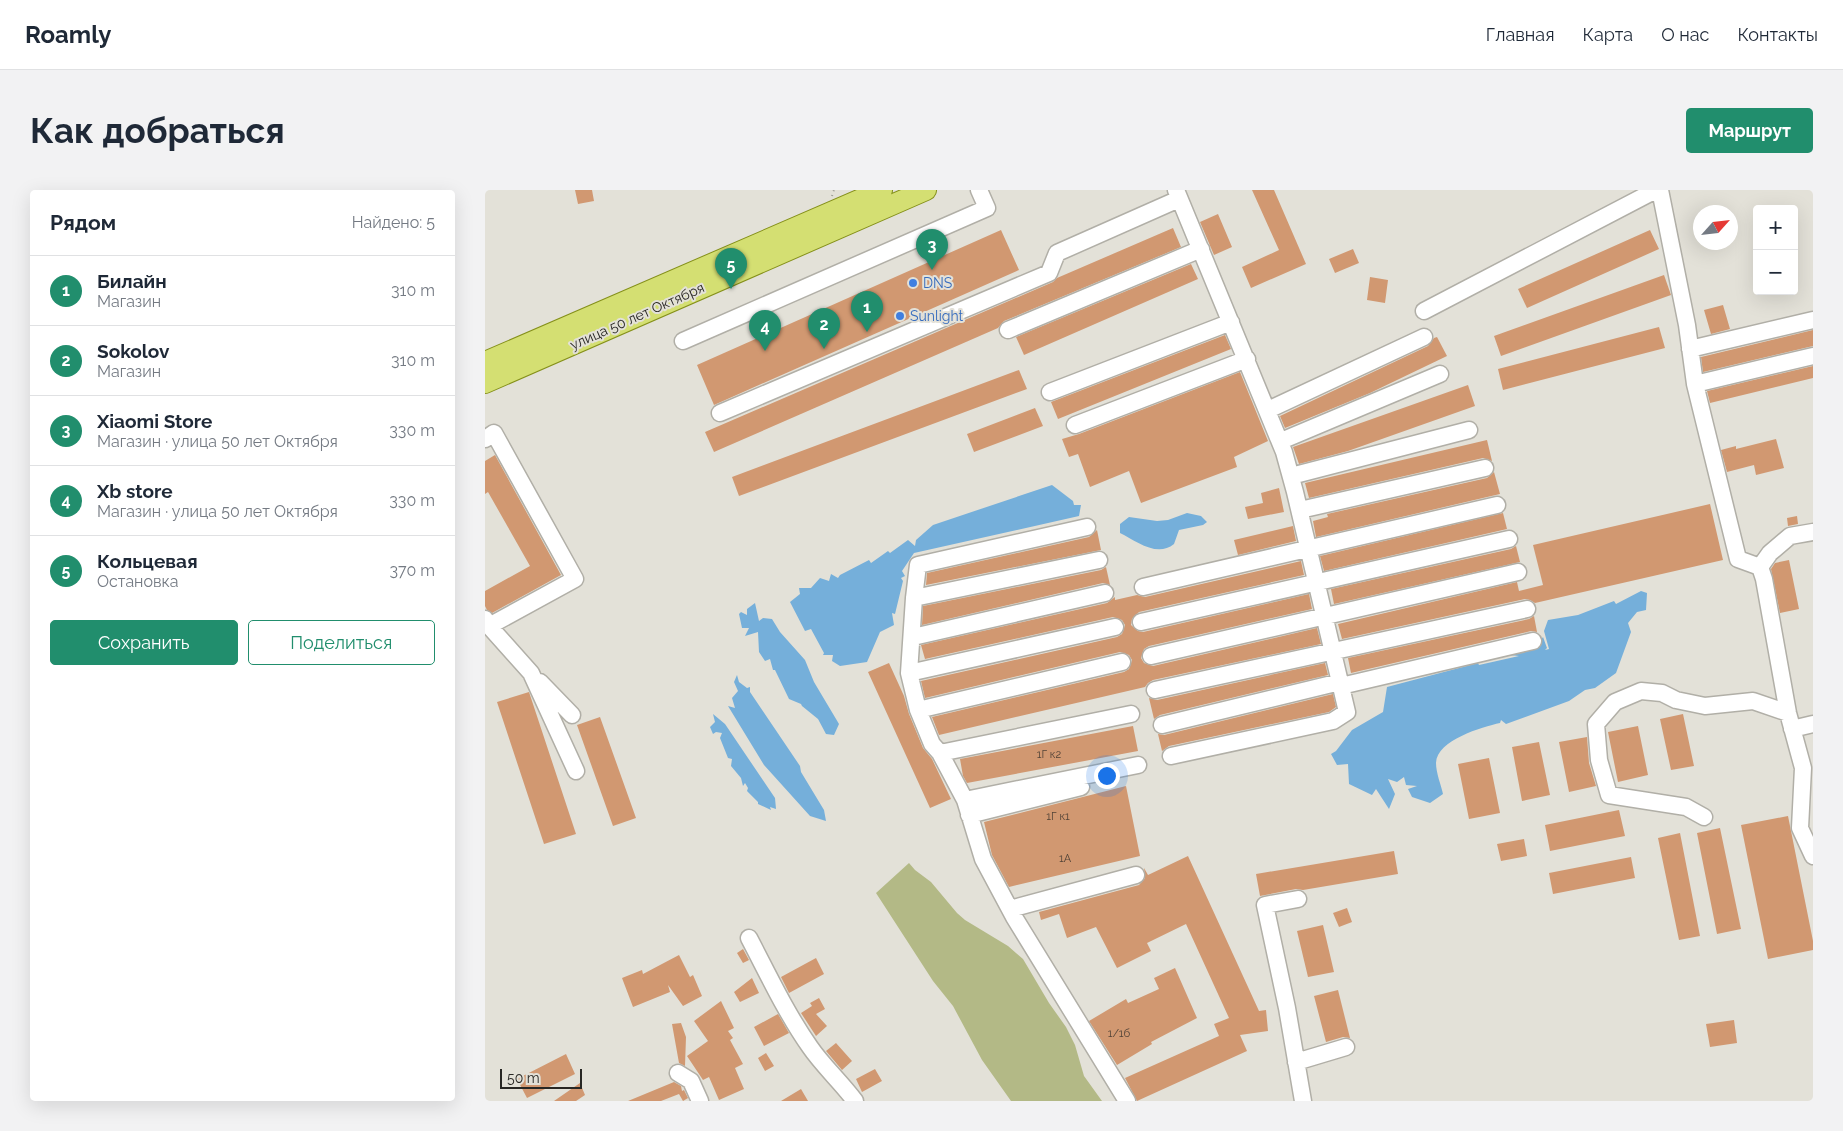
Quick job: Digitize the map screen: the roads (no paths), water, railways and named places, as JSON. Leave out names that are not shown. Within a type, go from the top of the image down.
[{"type":"main road","name":"улица 50 лет Октября","points":[[485,362],[882,190]]},
{"type":"main road","name":"улица 50 лет Октября","points":[[485,383],[926,190]]},
{"type":"lane","points":[[683,341],[987,208],[979,190]]},
{"type":"lane","points":[[1425,310],[1658,190],[1687,325],[1695,384],[1738,559],[1760,567]]},
{"type":"lane","points":[[720,413],[1049,273],[1057,253],[1178,195],[1281,441],[1300,510],[1347,712],[1333,722],[1171,756]]},
{"type":"lane","points":[[1008,330],[1201,249]]},
{"type":"lane","points":[[1690,349],[1813,320]]},
{"type":"lane","points":[[1050,392],[1231,322]]},
{"type":"lane","points":[[1268,410],[1424,337]]},
{"type":"lane","points":[[1695,384],[1813,356]]},
{"type":"lane","points":[[1075,425],[1247,359]]},
{"type":"lane","points":[[1281,441],[1440,374]]},
{"type":"lane","points":[[1291,476],[1469,430]]},
{"type":"lane","points":[[485,439],[494,433],[575,579],[487,622],[531,673],[572,715]]},
{"type":"lane","points":[[1300,510],[1485,468]]},
{"type":"lane","points":[[1143,587],[1497,504]]},
{"type":"lane","points":[[1087,527],[918,565],[909,673],[918,710],[931,744],[940,753],[967,808],[983,859],[1010,909],[1127,1101]]},
{"type":"lane","points":[[1760,567],[1770,553],[1790,536],[1813,532]]},
{"type":"lane","points":[[1141,622],[1509,539]]},
{"type":"lane","points":[[914,598],[1099,560]]},
{"type":"lane","points":[[1760,567],[1764,579],[1788,712],[1803,768],[1800,828],[1813,856]]},
{"type":"lane","points":[[1151,656],[1518,572]]},
{"type":"lane","points":[[913,637],[1105,593]]},
{"type":"lane","points":[[1155,690],[1527,609]]},
{"type":"lane","points":[[909,673],[1115,627]]},
{"type":"lane","points":[[1162,724],[1533,641]]},
{"type":"lane","points":[[918,710],[1122,662]]},
{"type":"lane","points":[[531,673],[575,771]]},
{"type":"lane","points":[[1704,818],[1686,808],[1609,795],[1599,760],[1596,724],[1615,702],[1641,690],[1662,692],[1675,700],[1705,706],[1753,701],[1788,712]]},
{"type":"lane","points":[[940,753],[1131,714]]},
{"type":"lane","points":[[1792,729],[1813,724]]},
{"type":"lane","points":[[967,808],[1138,765]]},
{"type":"lane","points":[[967,808],[1119,778]]},
{"type":"lane","points":[[1010,909],[1136,875]]},
{"type":"lane","points":[[1298,899],[1265,905],[1287,1008],[1303,1101]]},
{"type":"lane","points":[[749,938],[810,1047],[855,1101]]},
{"type":"lane","points":[[1296,1062],[1346,1047]]},
{"type":"lane","points":[[678,1073],[691,1081],[700,1101]]},
{"type":"water","points":[[1052,485],[1073,501],[1074,505],[1081,505],[1079,516],[914,553],[902,571],[905,576],[901,578],[903,581],[895,614],[892,613],[894,625],[880,632],[867,662],[840,666],[832,661],[833,655],[823,655],[824,653],[811,629],[805,631],[790,602],[800,594],[799,588],[811,588],[820,578],[829,581],[831,574],[838,578],[840,575],[869,560],[871,563],[888,551],[890,553],[908,540],[915,546],[916,540],[933,525]]},
{"type":"water","points":[[1187,513],[1201,516],[1207,522],[1203,525],[1179,530],[1174,544],[1167,548],[1154,549],[1147,547],[1120,533],[1120,524],[1129,517],[1157,521],[1168,520]]},
{"type":"water","points":[[1641,591],[1647,593],[1646,610],[1637,612],[1628,623],[1631,632],[1616,673],[1595,688],[1585,690],[1569,701],[1506,724],[1501,720],[1500,723],[1472,731],[1452,741],[1438,755],[1436,763],[1443,794],[1430,803],[1412,797],[1408,789],[1417,786],[1406,785],[1404,777],[1397,782],[1388,779],[1395,794],[1389,809],[1376,789],[1372,795],[1349,784],[1348,764],[1337,765],[1331,754],[1336,751],[1352,730],[1383,712],[1387,687],[1478,663],[1479,665],[1519,656],[1510,655],[1510,651],[1538,644],[1543,637],[1547,648],[1545,650],[1549,649],[1544,631],[1548,620],[1578,615],[1614,601],[1616,604]]},
{"type":"water","points":[[755,603],[759,621],[763,618],[772,619],[780,632],[805,660],[814,682],[839,724],[834,735],[826,734],[818,719],[801,704],[789,699],[775,670],[773,670],[770,659],[765,661],[759,652],[758,632],[745,636],[749,628],[742,628],[739,614],[741,612],[747,615],[747,609]]},
{"type":"water","points":[[737,675],[739,682],[747,688],[750,687],[750,692],[800,766],[801,772],[824,810],[826,821],[810,816],[764,765],[728,706],[735,708],[732,698],[738,691],[734,682]]},
{"type":"water","points":[[713,714],[725,724],[775,798],[776,809],[770,807],[771,810],[758,804],[747,791],[748,788],[745,783],[743,786],[741,778],[731,766],[732,759],[728,758],[720,738],[722,733],[716,732],[713,734],[710,727],[715,722]]},
{"type":"place","name":"Xiaomi Store","points":[[932,270]]},
{"type":"place","name":"DNS","points":[[913,283]]},
{"type":"place","name":"Кольцевая","points":[[731,289]]},
{"type":"place","name":"Sunlight","points":[[900,316]]},
{"type":"place","name":"Билайн","points":[[867,332]]},
{"type":"place","name":"Sokolov","points":[[824,349]]},
{"type":"place","name":"Xb store","points":[[765,351]]}]
